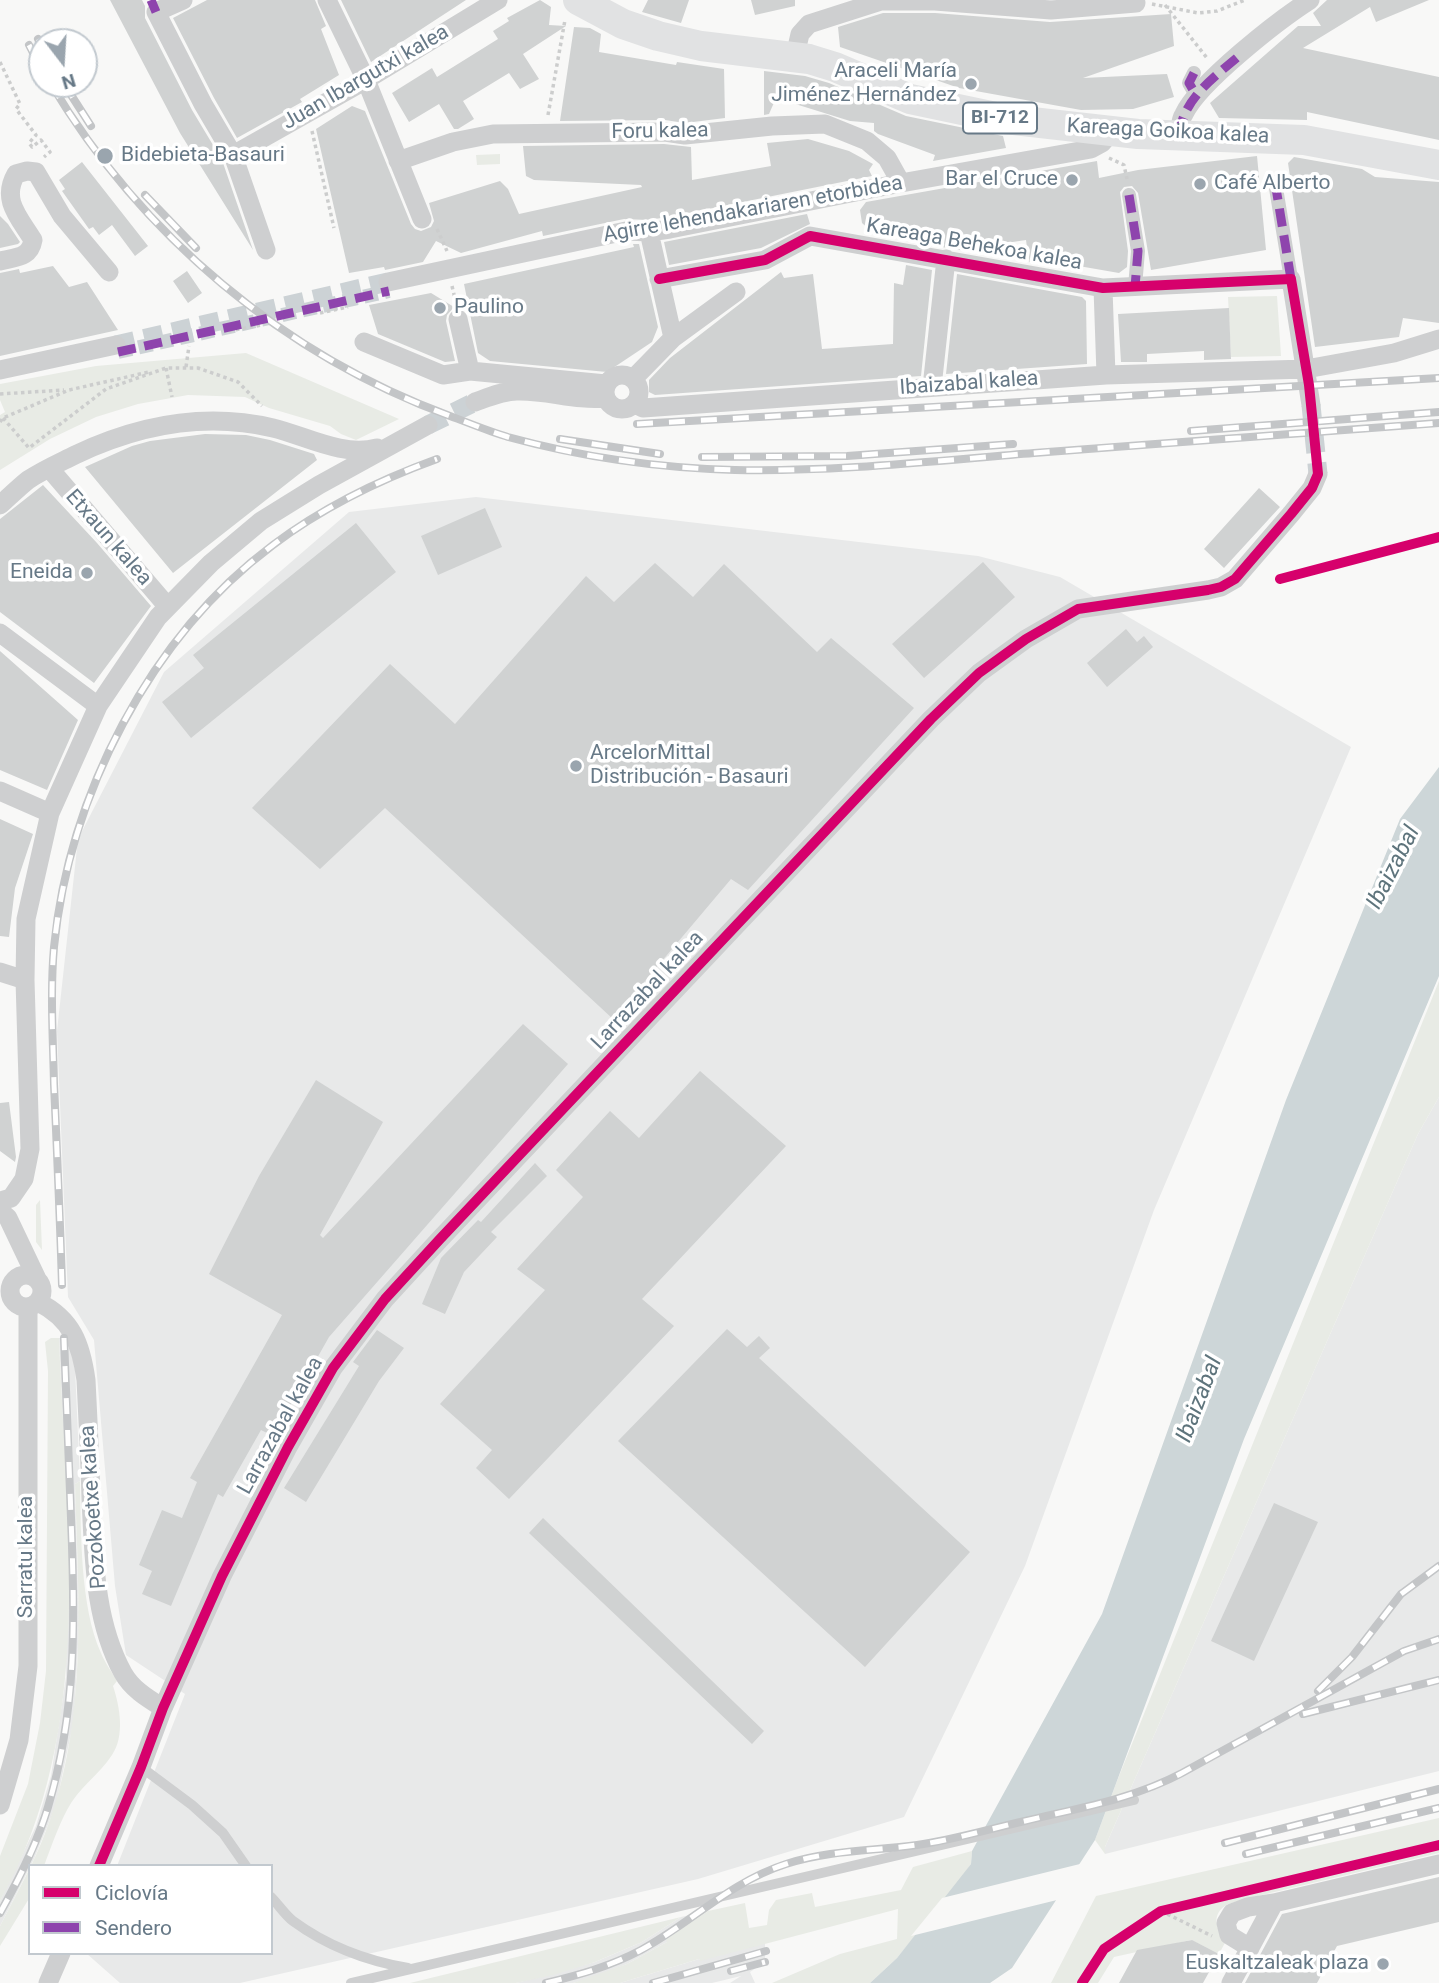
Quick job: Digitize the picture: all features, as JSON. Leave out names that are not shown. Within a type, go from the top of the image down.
[{"type":"main road","name":"Kareaga Goikoa kalea","points":[[572,7],[683,43],[725,50],[795,56],[835,67],[910,99],[1101,140],[1179,135],[1304,140],[1439,165]]},
{"type":"street","points":[[183,0],[154,6],[203,104],[233,155],[266,250]]},
{"type":"street","points":[[327,0],[366,80],[422,219]]},
{"type":"street","name":"Juan Ibargutxi kalea","points":[[233,155],[366,80],[498,0]]},
{"type":"street","points":[[1179,135],[1184,114],[1196,95],[1289,14],[1310,0]]},
{"type":"street","points":[[795,56],[800,34],[809,24],[881,1],[935,1],[1051,10],[1136,3]]},
{"type":"street","points":[[1194,73],[1189,83],[1196,95]]},
{"type":"street","name":"Foru kalea","points":[[398,161],[453,142],[493,134],[665,132],[685,135],[772,126],[825,124],[867,141],[887,158],[901,183]]},
{"type":"street","name":"Agirre lehendakariaren etorbidea","points":[[388,282],[626,231],[649,232],[901,183],[1101,140]]},
{"type":"street","points":[[0,261],[25,256],[32,248],[33,240],[9,199],[9,186],[16,174],[37,172],[62,216],[109,272]]},
{"type":"street","points":[[1275,182],[1311,405]]},
{"type":"street","points":[[1129,195],[1138,250],[1135,287]]},
{"type":"street","points":[[649,232],[673,338]]},
{"type":"street","name":"Kareaga Behekoa kalea","points":[[659,279],[765,260],[810,236],[1103,288],[1291,279]]},
{"type":"street","points":[[932,387],[946,259]]},
{"type":"street","points":[[1103,288],[1106,375]]},
{"type":"street","points":[[633,379],[673,338],[736,292]]},
{"type":"street","points":[[458,315],[470,371]]},
{"type":"street","name":"Ibaizabal kalea","points":[[635,404],[643,408],[1106,375],[1306,369],[1394,353],[1439,339]]},
{"type":"street","points":[[363,342],[443,375],[470,371],[606,391]]},
{"type":"street","points":[[0,370],[116,345]]},
{"type":"street","points":[[475,402],[519,390],[590,399],[606,391],[618,376],[633,379],[638,388],[635,404],[626,409],[616,409],[606,391]]},
{"type":"street","points":[[0,505],[28,480],[49,468],[103,442],[139,430],[200,421],[228,420],[254,424],[343,450],[367,451],[388,446]]},
{"type":"street","points":[[16,1240],[9,1286],[14,1301],[18,1304],[33,1304],[42,1289],[25,1250],[16,1240],[5,1207],[24,1180],[30,1149],[26,919],[50,813],[98,706],[158,617],[211,563],[261,521],[319,485],[428,425]]},
{"type":"street","points":[[319,485],[328,462],[326,444]]},
{"type":"street","name":"Etxaun kalea","points":[[49,468],[168,607]]},
{"type":"street","name":"Larrazabal kalea","points":[[141,1768],[163,1708],[222,1576],[288,1447],[333,1368],[385,1299],[931,719],[979,673],[1026,639],[1078,609],[1208,590],[1221,587],[1235,579],[1312,488],[1318,474]]},
{"type":"street","points":[[0,634],[98,706]]},
{"type":"street","points":[[0,791],[50,813]]},
{"type":"street","points":[[0,972],[25,980]]},
{"type":"street","points":[[9,1286],[26,1275],[38,1280]]},
{"type":"street","name":"Pozokoetxe kalea","points":[[33,1304],[60,1316],[71,1329],[82,1353],[86,1380],[94,1560],[103,1618],[123,1673],[131,1685],[163,1708]]},
{"type":"street","name":"Sarratu kalea","points":[[0,1805],[19,1740],[28,1666],[33,1304]]},
{"type":"street","points":[[100,1864],[141,1768]]},
{"type":"street","points":[[1248,1951],[1229,1936],[1226,1923],[1232,1913],[1248,1907],[1439,1864]]},
{"type":"street","points":[[1231,1983],[1274,1903]]},
{"type":"street","points":[[48,1983],[60,1955]]},
{"type":"lane","points":[[141,1768],[192,1805],[223,1833],[245,1864]]},
{"type":"lane","points":[[351,1983],[1135,1800]]},
{"type":"lane","points":[[273,1898],[291,1920],[325,1940],[373,1962],[412,1969]]},
{"type":"path","points":[[1136,3],[1165,5],[1198,13],[1217,11],[1245,0]]},
{"type":"path","points":[[1165,5],[1210,61]]},
{"type":"path","points":[[547,123],[572,7]]},
{"type":"path","points":[[0,62],[20,104],[16,109],[36,135],[29,143],[32,147],[41,140],[50,152],[45,157]]},
{"type":"path","points":[[1101,140],[1124,165],[1127,177]]},
{"type":"path","points":[[315,141],[334,228]]},
{"type":"path","points":[[450,281],[458,315]]},
{"type":"path","points":[[320,313],[348,307]]},
{"type":"path","points":[[229,331],[262,325]]},
{"type":"path","points":[[186,368],[189,345]]},
{"type":"path","points":[[166,368],[172,397]]},
{"type":"path","points":[[69,390],[2,420],[29,448],[106,389],[166,368]]},
{"type":"path","points":[[0,394],[69,390],[166,368],[186,368],[206,370],[238,382],[263,408]]},
{"type":"path","points":[[1149,1918],[1174,1908]]},
{"type":"path","points":[[1161,1911],[1248,1951]]},
{"type":"shaded area","points":[[500,154],[500,164],[477,165],[476,155]]},
{"type":"shaded area","points":[[1277,296],[1281,356],[1231,357],[1228,297]]},
{"type":"shaded area","points":[[246,353],[399,419],[356,440],[330,426],[269,408],[245,397],[188,395],[138,404],[96,417],[50,439],[0,470],[0,415],[5,412],[0,400],[0,384],[96,366]]},
{"type":"shaded area","points":[[476,497],[978,556],[1060,577],[1351,747],[1154,1210],[1025,1566],[904,1817],[698,1879],[240,1983],[120,1983],[88,1955],[273,1955],[273,1864],[118,1864],[185,1694],[126,1655],[115,1586],[94,1340],[68,1297],[57,1031],[78,839],[164,672],[349,512]]},
{"type":"shaded area","points":[[1439,981],[1439,1097],[1418,1134],[1105,1847],[1105,1854],[1095,1840],[1117,1781]]},
{"type":"shaded area","points":[[1439,1097],[1439,1771],[1105,1854],[1105,1847],[1418,1134]]},
{"type":"shaded area","points":[[40,1200],[42,1250],[36,1242],[36,1205]]},
{"type":"shaded area","points":[[51,1338],[59,1338],[69,1554],[63,1697],[51,1767],[31,1835],[0,1901],[0,1856],[28,1784],[40,1723],[46,1671],[48,1371],[45,1342]]},
{"type":"shaded area","points":[[59,1338],[67,1338],[75,1367],[80,1481],[75,1484],[79,1626],[74,1719],[56,1805],[34,1859],[31,1864],[28,1864],[28,1871],[0,1926],[0,1901],[36,1826],[51,1776],[66,1677],[67,1520]]},
{"type":"shaded area","points":[[80,1481],[85,1592],[94,1634],[117,1681],[113,1686],[118,1703],[119,1739],[112,1755],[67,1810],[45,1864],[32,1864],[50,1820],[63,1774],[72,1726],[78,1630],[75,1484]]},
{"type":"shaded area","points":[[1439,1818],[1439,1853],[1227,1905],[1217,1919],[1218,1928],[1227,1939],[1219,1954],[1191,1940],[1114,1957],[1098,1983],[1051,1983],[1096,1896]]},
{"type":"shaded area","points":[[972,1851],[971,1864],[958,1884],[897,1958],[870,1983],[772,1983],[840,1954],[897,1939],[898,1909],[700,1961],[699,1959],[620,1983],[573,1983],[627,1964],[667,1942],[666,1939],[708,1911],[745,1903],[749,1928],[767,1925],[769,1910],[776,1900],[812,1893],[815,1907],[901,1890],[913,1867]]},
{"type":"shaded area","points":[[28,1872],[28,1900],[0,1946],[0,1926]]},
{"type":"shaded area","points":[[708,1911],[667,1939],[667,1942],[627,1964],[592,1978],[573,1983],[516,1983],[595,1962],[642,1942],[681,1917]]},
{"type":"shaded area","points":[[681,1917],[642,1942],[595,1962],[553,1975],[516,1983],[410,1983]]},
{"type":"shaded area","points":[[765,1943],[765,1962],[750,1972],[755,1983],[730,1983],[741,1976],[712,1983],[620,1983],[699,1959]]},
{"type":"water","name":"Ibaizabal","points":[[1439,767],[1439,976],[1244,1439],[1095,1840],[1012,1968],[990,1983],[870,1983],[897,1958],[971,1864],[972,1851],[1102,1614],[1286,1100],[1400,819]]},
{"type":"pier","points":[[1084,1863],[1061,1899],[911,1936],[942,1898]]},
{"type":"building","points":[[110,0],[142,0],[145,18],[192,110],[222,160],[253,250],[180,133]]},
{"type":"building","points":[[207,0],[315,0],[326,26],[321,29],[339,75],[300,99],[302,102],[237,138],[173,18]]},
{"type":"building","points":[[341,0],[466,0],[371,62]]},
{"type":"building","points":[[540,0],[551,7],[549,25],[566,26],[523,54],[539,79],[520,89],[509,73],[463,101],[474,119],[458,129],[454,129],[439,104],[409,122],[392,93],[432,68],[437,77],[498,39],[493,31],[509,21],[507,18]]},
{"type":"building","points":[[648,0],[689,0],[681,23],[642,12]]},
{"type":"building","points":[[751,0],[795,0],[795,6],[755,15]]},
{"type":"building","points":[[1327,0],[1429,0],[1376,22],[1370,7],[1303,48],[1439,77],[1439,140],[1307,112],[1307,120],[1219,118],[1210,103],[1298,26],[1321,26],[1313,13]]},
{"type":"building","points":[[883,13],[935,13],[1050,22],[1171,14],[1174,46],[1083,78],[1167,74],[1174,97],[1133,109],[1081,110],[959,88],[840,47],[838,27]]},
{"type":"building","points":[[574,27],[590,28],[601,34],[599,52],[676,65],[677,62],[724,69],[725,118],[685,123],[665,120],[560,121]]},
{"type":"building","points":[[764,71],[805,76],[829,83],[906,116],[1003,136],[1006,148],[933,161],[935,155],[878,134],[874,131],[874,123],[850,121],[776,98],[769,114],[764,115]]},
{"type":"building","points":[[352,106],[365,111],[411,224],[421,231],[431,227],[434,221],[429,203],[500,181],[508,189],[519,214],[642,187],[534,180],[526,176],[523,146],[664,144],[691,147],[692,180],[771,166],[767,143],[808,139],[849,151],[873,164],[869,170],[872,176],[668,217],[624,219],[543,236],[542,231],[461,253],[436,241],[423,262],[385,270],[384,267],[349,273],[316,129]]},
{"type":"building","points":[[1257,156],[1266,250],[1151,270],[1138,193],[1132,186],[1124,187],[1120,192],[1128,251],[1127,267],[1119,273],[1050,261],[1056,267],[1029,262],[1026,240],[959,250],[925,244],[921,228],[873,233],[862,223],[860,210],[866,202],[1097,161],[1099,178],[1138,170]]},
{"type":"building","points":[[1294,157],[1362,169],[1375,177],[1439,182],[1439,323],[1403,318],[1399,337],[1315,347],[1288,163]]},
{"type":"building","points":[[82,162],[148,246],[135,256],[112,225],[99,235],[93,227],[89,229],[62,191],[65,189],[59,180]]},
{"type":"building","points":[[807,214],[810,224],[761,248],[669,265],[664,242]]},
{"type":"building","points":[[0,216],[20,242],[18,244],[0,248]]},
{"type":"building","points":[[633,244],[639,244],[658,327],[652,342],[607,372],[490,361],[478,353],[464,284],[634,247]]},
{"type":"building","points":[[906,265],[932,270],[921,376],[655,395],[649,392],[649,380],[670,358],[781,272],[784,278],[813,274],[822,349],[893,344],[894,283],[903,285]]},
{"type":"building","points":[[53,266],[69,287],[87,282],[118,330],[0,356],[0,273],[19,269],[20,273]]},
{"type":"building","points":[[187,271],[202,293],[188,303],[173,281]]},
{"type":"building","points":[[957,274],[1082,297],[1086,301],[1087,364],[946,374]]},
{"type":"building","points":[[431,293],[454,307],[447,315],[446,321],[455,361],[445,362],[378,334],[369,305]]},
{"type":"building","points":[[1229,308],[1231,359],[1204,360],[1204,351],[1147,354],[1147,362],[1121,362],[1118,314]]},
{"type":"building","points":[[205,434],[246,435],[270,440],[314,454],[317,460],[173,573],[85,467],[150,441]]},
{"type":"building","points":[[43,485],[151,606],[94,683],[0,612],[0,519]]},
{"type":"building","points":[[1259,488],[1280,507],[1224,568],[1204,549]]},
{"type":"building","points":[[485,508],[502,547],[438,575],[421,536]]},
{"type":"building","points":[[356,523],[396,572],[191,738],[162,702],[204,668],[193,655]]},
{"type":"building","points":[[983,562],[1015,597],[924,678],[892,644]]},
{"type":"building","name":"ArcelorMittal Distribución - Basauri","points":[[655,563],[693,597],[724,564],[817,652],[831,638],[914,708],[748,890],[731,879],[613,1019],[385,808],[320,869],[252,808],[390,664],[455,724],[586,576],[614,602]]},
{"type":"building","points":[[1126,629],[1137,642],[1144,636],[1153,647],[1107,687],[1087,663]]},
{"type":"building","points":[[0,651],[78,720],[47,790],[0,770]]},
{"type":"building","points":[[0,819],[33,834],[15,888],[9,937],[0,936]]},
{"type":"building","points":[[523,1024],[568,1064],[329,1337],[273,1436],[261,1430],[223,1497],[218,1494],[171,1606],[142,1594],[152,1571],[139,1565],[162,1510],[182,1518],[197,1482],[190,1478],[282,1315],[209,1274],[259,1176],[316,1080],[383,1122],[320,1235],[323,1238]]},
{"type":"building","points":[[700,1071],[786,1146],[642,1299],[674,1326],[509,1499],[476,1468],[492,1450],[440,1404],[545,1290],[517,1269],[583,1197],[556,1170],[610,1111],[639,1138]]},
{"type":"building","points":[[9,1102],[15,1162],[0,1151],[0,1103]]},
{"type":"building","points":[[535,1163],[547,1176],[491,1232],[497,1237],[464,1272],[445,1314],[422,1304],[441,1258],[478,1220],[481,1222]]},
{"type":"building","points":[[727,1329],[747,1347],[759,1336],[770,1348],[759,1358],[970,1552],[865,1667],[618,1441]]},
{"type":"building","points":[[377,1330],[404,1348],[379,1381],[306,1502],[284,1488],[359,1366],[353,1362]]},
{"type":"building","points":[[1274,1503],[1318,1522],[1254,1661],[1211,1641]]},
{"type":"building","points":[[543,1518],[764,1731],[752,1744],[529,1533]]},
{"type":"building","points":[[1439,1877],[1439,1922],[1337,1946],[1317,1983],[1245,1983],[1282,1914]]},
{"type":"building","points":[[1192,1940],[1219,1954],[1203,1983],[1119,1983],[1137,1950]]},
{"type":"tunnel","points":[[116,345],[388,282]]},
{"type":"tunnel","points":[[118,352],[389,291]]},
{"type":"tunnel","points":[[428,425],[475,402]]},
{"type":"tunnel","points":[[1311,405],[1318,474]]},
{"type":"railway","points":[[60,98],[87,139],[128,191],[173,240],[222,284],[275,324],[330,360],[389,390],[486,430],[536,444],[592,456],[677,467],[735,470],[809,469],[1439,423]]},
{"type":"railway","points":[[73,98],[91,126]]},
{"type":"railway","points":[[145,195],[196,248]]},
{"type":"railway","points":[[637,424],[1439,378]]},
{"type":"railway","points":[[1191,431],[1439,412]]},
{"type":"railway","points":[[560,439],[660,454]]},
{"type":"railway","points":[[702,457],[847,456],[1013,444]]},
{"type":"railway","points":[[62,1285],[52,998],[54,947],[63,890],[77,833],[97,777],[123,724],[154,673],[189,625],[229,582],[273,545],[331,507],[394,476],[437,459]]},
{"type":"railway","points":[[0,1913],[44,1821],[57,1771],[69,1699],[73,1592],[64,1338]]},
{"type":"railway","points":[[1318,1691],[1352,1657],[1401,1594],[1439,1566]]},
{"type":"railway","points":[[546,1983],[630,1956],[747,1881],[786,1864],[835,1853],[944,1840],[1085,1807],[1144,1790],[1182,1773],[1404,1651],[1439,1639]]},
{"type":"railway","points":[[1303,1714],[1439,1680]]},
{"type":"railway","points":[[1225,1843],[1439,1789]]},
{"type":"railway","points":[[1246,1854],[1439,1808]]},
{"type":"railway","points":[[653,1983],[766,1951]]},
{"type":"railway","points":[[731,1971],[765,1962]]},
{"type":"marked path","points":[[151,0],[156,12]]},
{"type":"marked path","points":[[1179,135],[1186,111],[1193,100],[1239,56]]},
{"type":"marked path","points":[[1194,73],[1189,83],[1196,95]]},
{"type":"marked path","points":[[1275,182],[1291,279]]},
{"type":"marked path","points":[[1129,195],[1138,251],[1135,287]]},
{"type":"marked path","points":[[118,352],[389,291]]},
{"type":"cycle path","points":[[100,1864],[163,1708],[222,1576],[288,1447],[333,1368],[385,1299],[931,719],[979,673],[1026,639],[1078,609],[1208,590],[1221,587],[1235,579],[1312,488],[1318,474],[1309,385],[1291,279],[1103,288],[810,236],[765,260],[659,279]]},
{"type":"cycle path","points":[[1280,579],[1439,537]]},
{"type":"cycle path","points":[[1082,1983],[1104,1949],[1161,1911],[1439,1845]]},
{"type":"place","name":"Araceli María Jiménez Hernández","points":[[971,84]]},
{"type":"place","name":"Bidebieta-Basauri","points":[[105,156]]},
{"type":"place","name":"Bar el Cruce","points":[[1072,180]]},
{"type":"place","name":"Café Alberto","points":[[1200,184]]},
{"type":"place","name":"Paulino","points":[[440,308]]},
{"type":"place","name":"Eneida","points":[[87,573]]},
{"type":"place","name":"ArcelorMittal Distribución - Basauri","points":[[576,766]]},
{"type":"place","name":"Euskaltzaleak plaza","points":[[1383,1964]]}]
